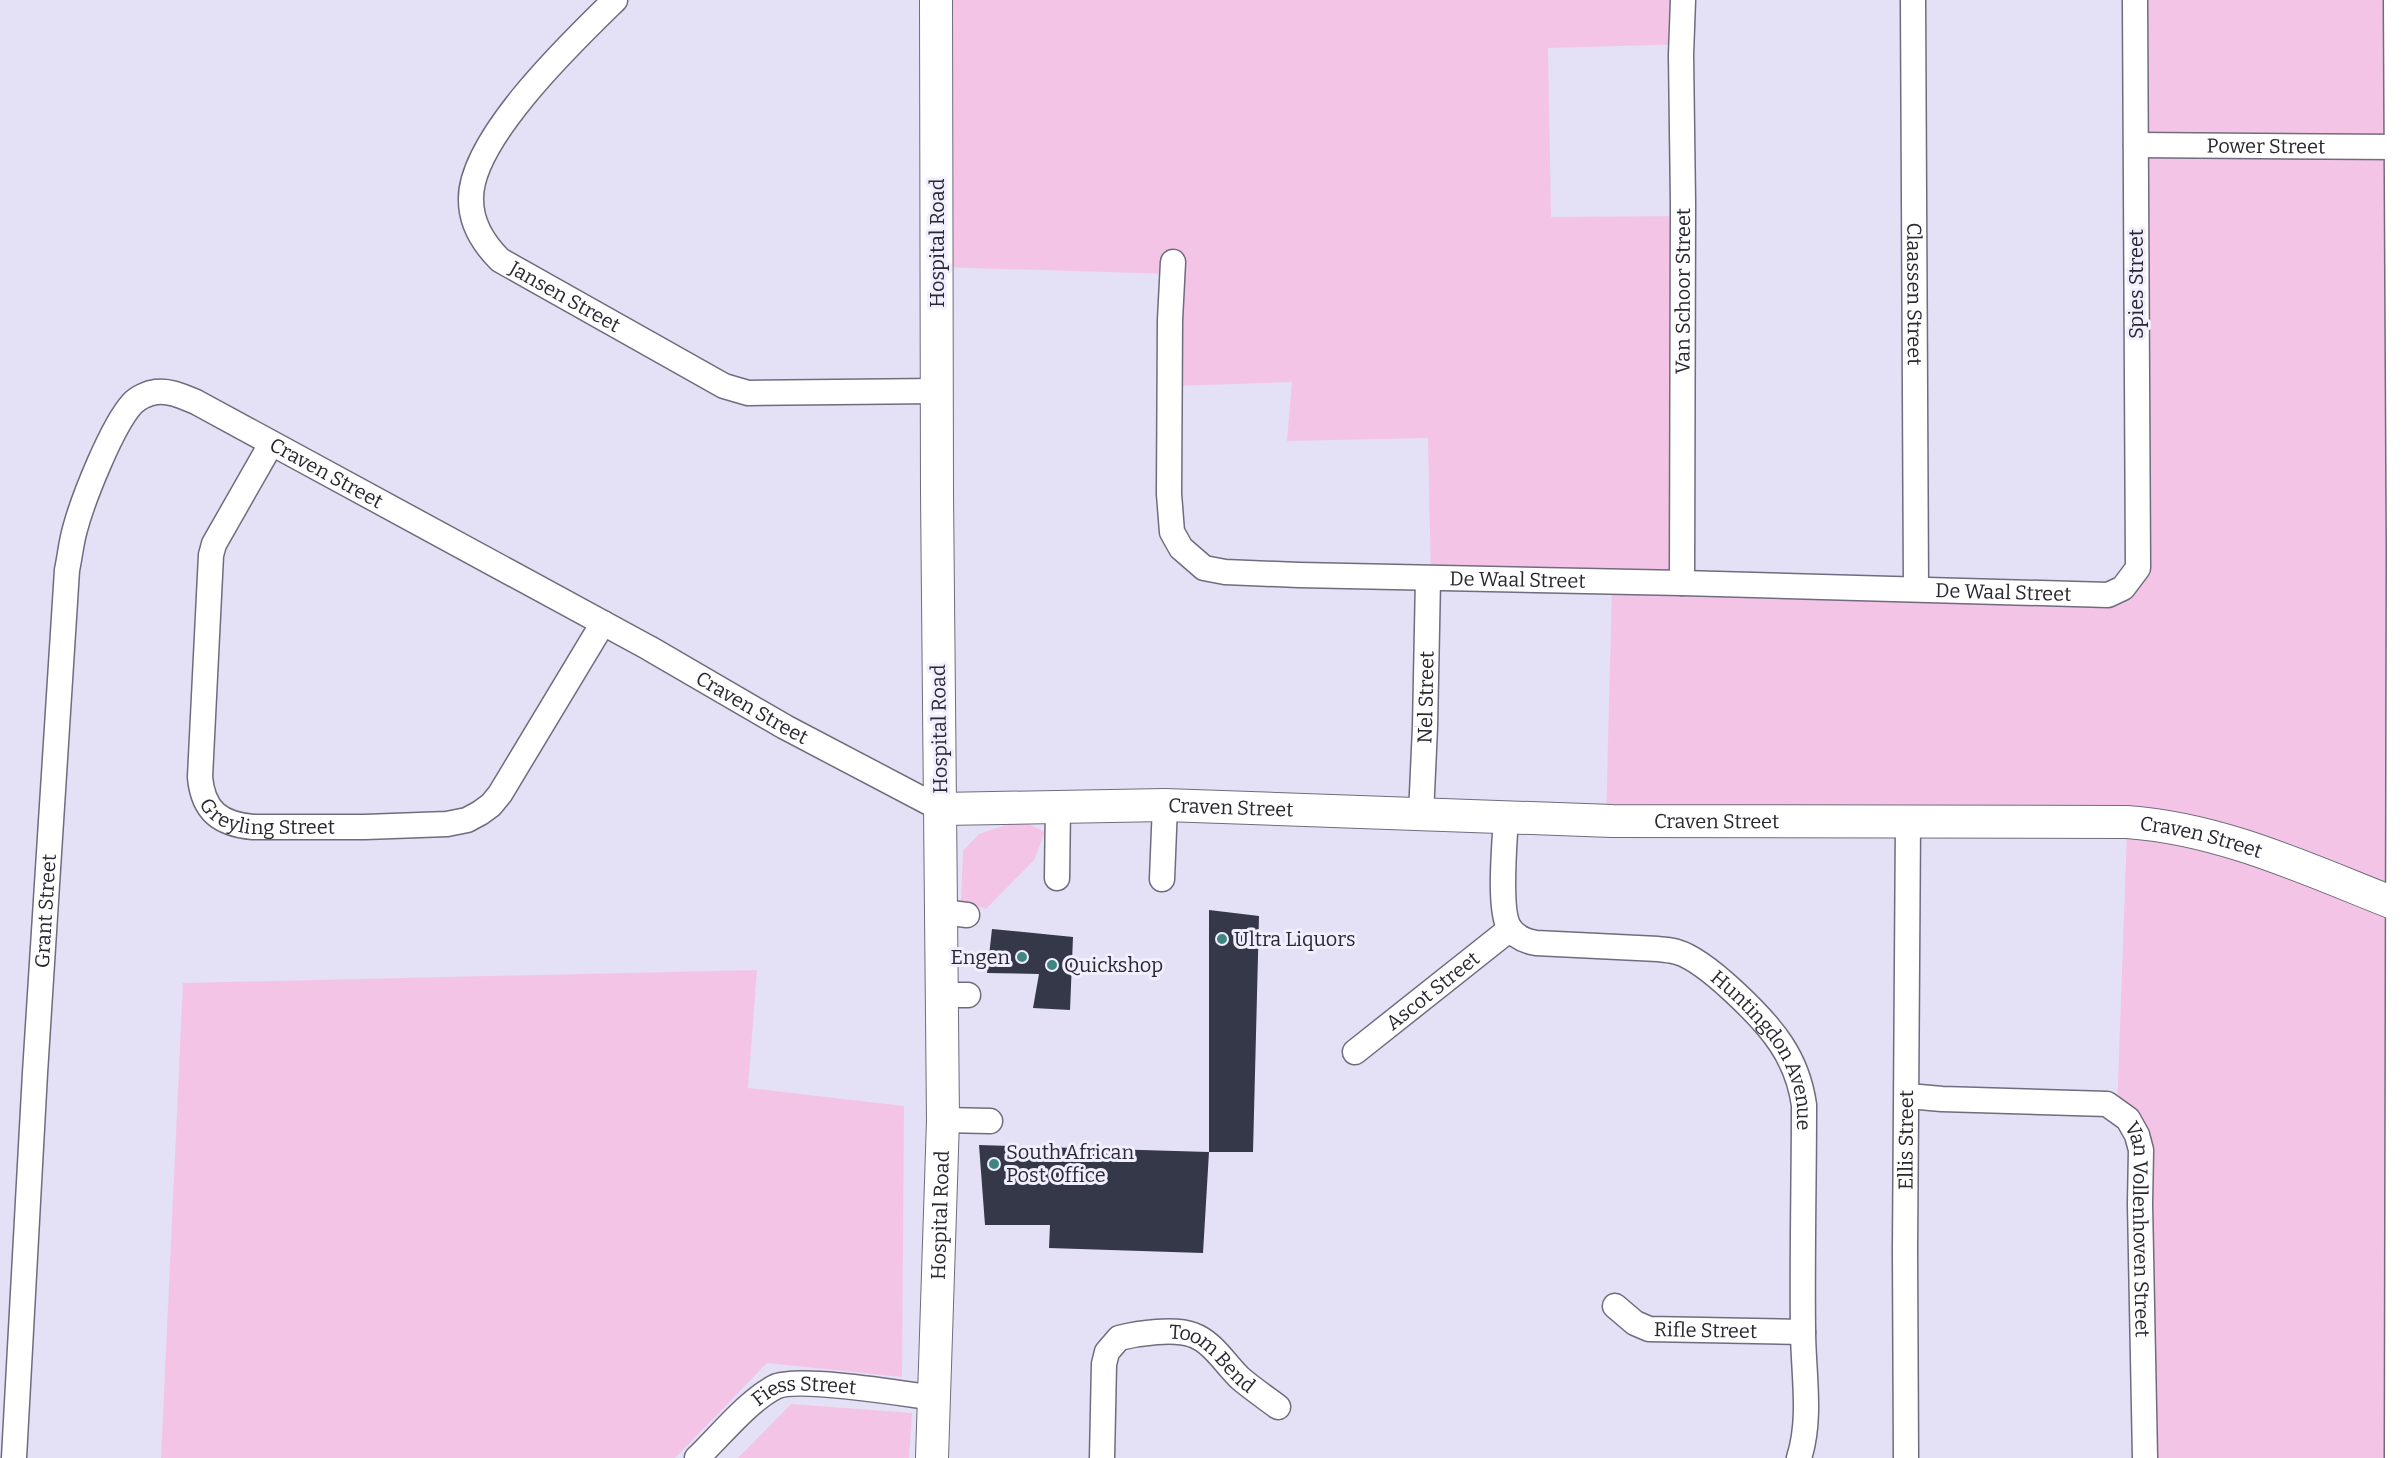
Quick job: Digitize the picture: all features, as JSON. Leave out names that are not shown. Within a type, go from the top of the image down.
[{"type":"main road","name":"Hospital Road","points":[[932,1458],[943,1120],[955,995],[954,913],[941,809],[938,733],[936,0]]},
{"type":"main road","name":"Craven Street","points":[[941,809],[1165,805],[1612,821],[2127,822],[2191,830],[2240,843],[2402,907]]},
{"type":"street","name":"Jansen Street","points":[[615,0],[529,90],[490,144],[474,181],[470,197],[471,211],[479,233],[492,252],[500,260],[724,386],[748,393],[937,391]]},
{"type":"street","name":"Van Schoor Street","points":[[1682,582],[1681,55],[1683,0]]},
{"type":"street","name":"Claassen Street","points":[[1912,0],[1916,589]]},
{"type":"street","name":"Spies Street","points":[[2135,0],[2138,568]]},
{"type":"street","points":[[2396,0],[2401,148],[2402,649],[2401,1418],[2397,1458]]},
{"type":"street","name":"Power Street","points":[[2136,144],[2401,148]]},
{"type":"street","name":"De Waal Street","points":[[1173,262],[1170,320],[1169,494],[1172,532],[1181,548],[1204,568],[1225,572],[1428,579],[1682,582],[2045,591],[2108,595],[2123,588],[2138,568]]},
{"type":"street","name":"Craven Street","points":[[156,392],[176,394],[196,402],[603,623],[785,728],[941,809]]},
{"type":"street","name":"Grant Street","points":[[14,1458],[35,1073],[67,570],[82,506],[119,424],[133,403],[141,397],[156,392]]},
{"type":"street","name":"Greyling Street","points":[[271,444],[214,544],[211,555],[200,777],[201,794],[212,811],[225,821],[253,826],[365,828],[415,826],[467,820],[491,805],[500,794],[603,623]]},
{"type":"street","name":"Nel Street","points":[[1421,815],[1428,579]]},
{"type":"street","points":[[1162,879],[1165,805]]},
{"type":"street","points":[[1057,878],[1058,806]]},
{"type":"street","points":[[1506,816],[1503,897],[1506,921],[1510,929]]},
{"type":"street","name":"Ellis Street","points":[[1906,1458],[1908,821]]},
{"type":"street","name":"Ascot Street","points":[[1355,1052],[1510,929]]},
{"type":"street","name":"Huntingdon Avenue","points":[[1510,929],[1517,936],[1536,944],[1677,952],[1699,963],[1721,979],[1781,1043],[1794,1068],[1804,1105],[1805,1426],[1799,1458]]},
{"type":"street","name":"Van Vollenhoven Street","points":[[1908,1096],[2107,1104],[2122,1114],[2132,1125],[2141,1150],[2145,1458]]},
{"type":"street","points":[[943,1120],[990,1121]]},
{"type":"street","name":"Rifle Street","points":[[1615,1306],[1635,1323],[1649,1329],[1803,1332]]},
{"type":"street","name":"Toom Bend","points":[[1102,1458],[1104,1364],[1107,1352],[1119,1338],[1154,1333],[1181,1332],[1195,1335],[1215,1351],[1240,1378],[1278,1407]]},
{"type":"street","name":"Fiess Street","points":[[697,1458],[748,1409],[776,1387],[792,1383],[815,1384],[935,1398]]},
{"type":"shaded area","points":[[937,0],[1689,0],[1689,44],[1548,48],[1551,217],[1688,216],[1686,587],[2109,596],[2142,568],[2140,0],[2401,0],[2398,1458],[2149,1458],[2145,1142],[2117,1111],[2127,832],[1606,823],[1612,586],[1431,582],[1428,438],[1287,441],[1292,382],[1175,386],[1172,274],[938,267]]},
{"type":"shaded area","points":[[1021,820],[1045,832],[1034,860],[986,909],[961,901],[963,851],[979,834]]},
{"type":"shaded area","points":[[757,970],[748,1088],[904,1106],[902,1377],[767,1363],[675,1458],[161,1458],[183,983]]},
{"type":"shaded area","points":[[791,1404],[912,1413],[909,1458],[738,1458]]},
{"type":"building","points":[[1209,910],[1259,916],[1253,1152],[1209,1152]]},
{"type":"building","points":[[992,929],[1073,937],[1070,1010],[1033,1008],[1039,974],[987,973]]},
{"type":"building","points":[[979,1145],[1209,1152],[1203,1253],[1049,1248],[1050,1225],[985,1225]]},
{"type":"place","name":"Ultra Liquors","points":[[1222,939]]},
{"type":"place","name":"Engen","points":[[1022,957]]},
{"type":"place","name":"Quickshop","points":[[1052,965]]},
{"type":"place","name":"South African Post Office","points":[[994,1164]]}]
